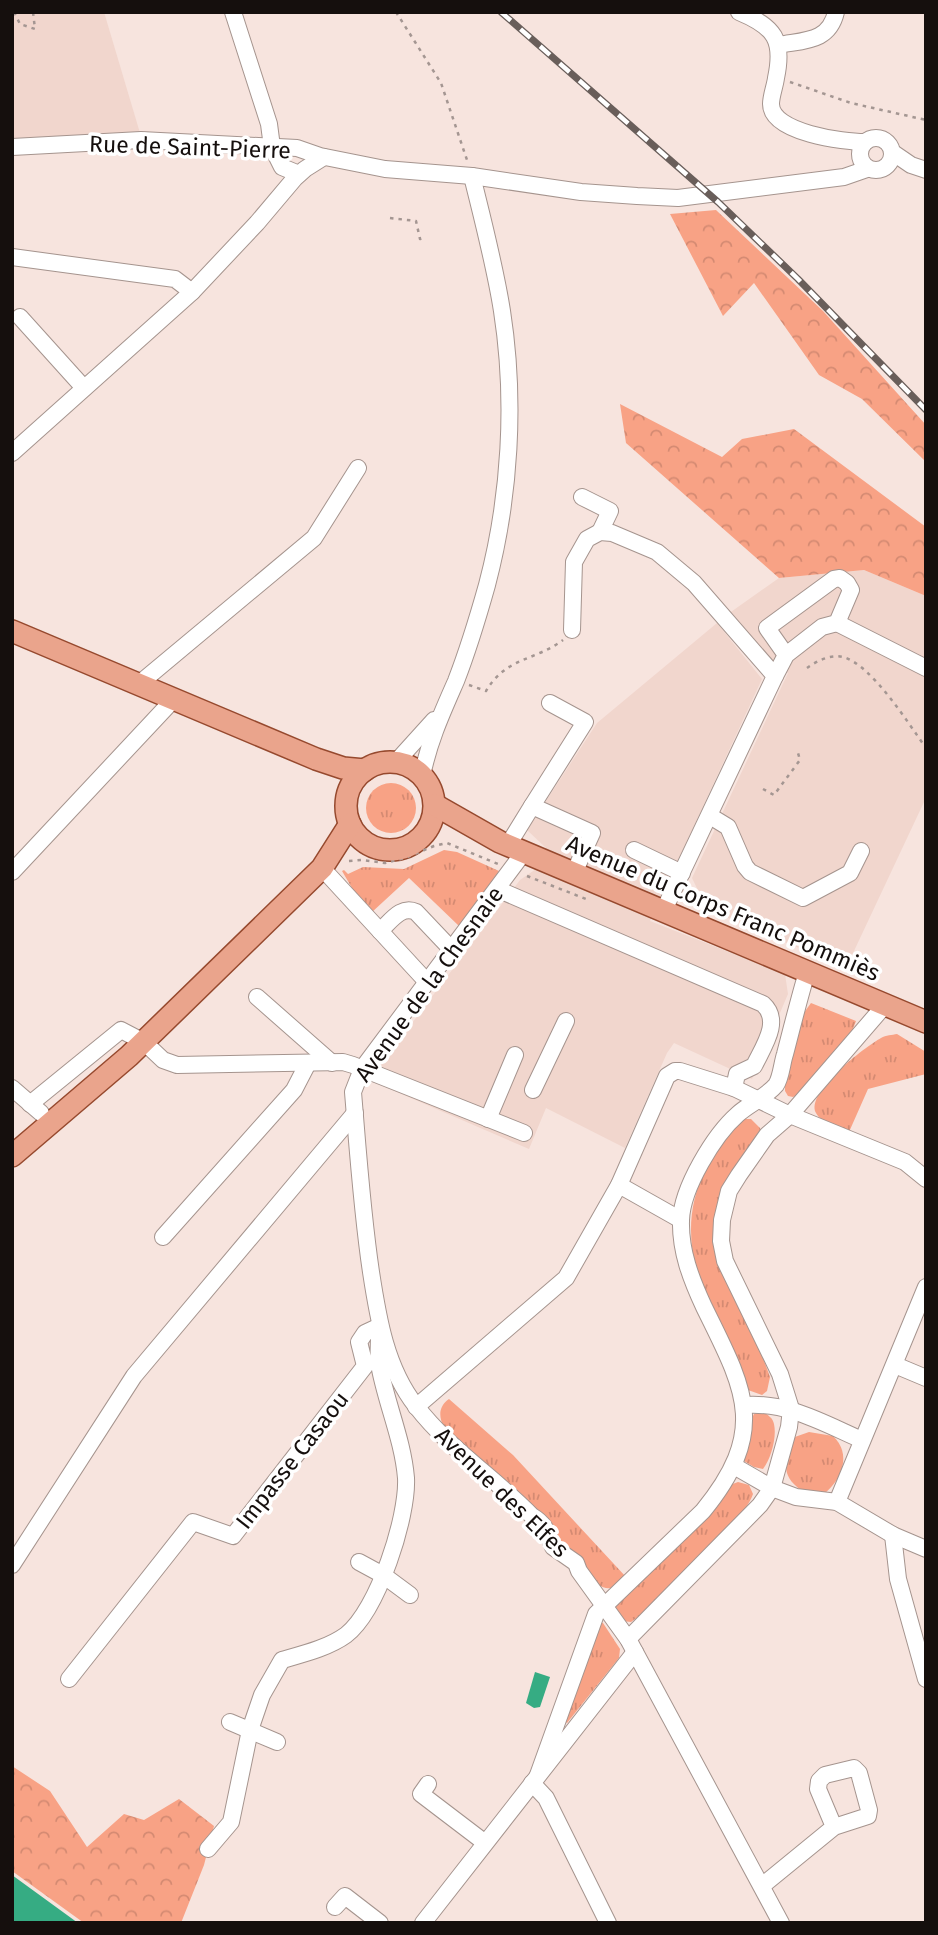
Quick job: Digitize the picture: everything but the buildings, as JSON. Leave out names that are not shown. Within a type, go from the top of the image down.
[{"type":"main road","points":[[12,631],[316,759],[343,768],[365,770],[385,762],[396,762],[410,767],[429,784],[435,805],[433,820],[427,832],[415,844],[401,850],[386,851],[369,846],[357,836],[349,824],[346,802],[351,786],[365,770]]},
{"type":"main road","points":[[316,759],[331,775],[346,802]]},
{"type":"main road","name":"Avenue du Corps Franc Pommiès","points":[[435,805],[511,846],[926,1022]]},
{"type":"main road","points":[[12,1156],[144,1042],[330,863],[349,824]]},
{"type":"main road","name":"Avenue du Corps Franc Pommiès","points":[[427,832],[449,832],[511,846]]},
{"type":"main road","points":[[330,863],[369,846]]},
{"type":"street","points":[[233,12],[269,124],[272,147],[282,167],[299,174]]},
{"type":"street","points":[[739,12],[763,24],[779,46],[780,58],[771,105],[776,117],[788,127],[844,142],[863,156],[876,171],[890,159]]},
{"type":"street","points":[[779,46],[827,33],[833,26],[836,12]]},
{"type":"street","points":[[863,156],[874,138],[884,140],[890,159]]},
{"type":"street","name":"Rue de Saint-Pierre","points":[[12,147],[141,140],[296,148],[324,157],[385,169],[472,176],[582,192],[678,198],[844,177],[850,174],[863,156]]},
{"type":"street","points":[[14,448],[192,292],[299,174],[324,157]]},
{"type":"street","points":[[890,159],[918,168]]},
{"type":"street","points":[[422,776],[426,755],[456,681],[487,583],[501,518],[509,416],[508,364],[502,314],[472,176]]},
{"type":"street","points":[[12,257],[175,279],[192,292]]},
{"type":"street","points":[[20,317],[85,388]]},
{"type":"street","points":[[139,684],[314,538],[358,468]]},
{"type":"street","points":[[572,631],[574,562],[587,540],[600,532],[610,511],[582,497]]},
{"type":"street","points":[[600,532],[612,533],[657,552],[694,583],[775,676]]},
{"type":"street","points":[[786,655],[767,628],[834,579],[840,578],[851,590],[837,623]]},
{"type":"street","points":[[663,912],[786,655],[822,627],[837,623],[926,668]]},
{"type":"street","points":[[12,872],[174,699]]},
{"type":"street","name":"Avenue de la Chesnaie","points":[[416,1407],[393,1364],[380,1326],[364,1228],[353,1092],[362,1069],[497,889],[511,846],[532,806],[585,722],[550,703]]},
{"type":"street","points":[[396,762],[442,710]]},
{"type":"street","points":[[532,806],[592,833],[573,873]]},
{"type":"street","points":[[710,817],[728,827],[750,872],[803,898],[850,873],[861,850]]},
{"type":"street","points":[[634,850],[682,873]]},
{"type":"street","points":[[330,863],[380,931],[427,982]]},
{"type":"street","points":[[497,889],[763,1004],[772,1014],[773,1024],[754,1066],[737,1074],[734,1088]]},
{"type":"street","points":[[380,931],[403,910],[410,909],[452,950]]},
{"type":"street","points":[[535,1779],[596,1614],[703,1511],[727,1480],[734,1466],[743,1430],[745,1405],[731,1362],[685,1259],[681,1220],[702,1158],[737,1115],[777,1084],[807,972]]},
{"type":"street","points":[[257,997],[332,1063]]},
{"type":"street","points":[[424,1923],[535,1779],[631,1646],[772,1488],[789,1427],[791,1409],[780,1374],[725,1261],[721,1241],[722,1220],[729,1191],[768,1136],[790,1115],[885,1005]]},
{"type":"street","points":[[533,1090],[566,1021]]},
{"type":"street","points":[[12,1088],[35,1109],[121,1030],[144,1042],[163,1060],[177,1065],[343,1062],[524,1133]]},
{"type":"street","points":[[488,1119],[515,1055]]},
{"type":"street","points":[[163,1237],[294,1090],[308,1063]]},
{"type":"street","name":"Avenue des Elfes","points":[[781,1923],[763,1885],[631,1646],[572,1558],[553,1547],[543,1524],[436,1430],[416,1407],[566,1278],[619,1185],[667,1076],[680,1071],[734,1088],[790,1115],[905,1162],[926,1179]]},
{"type":"street","points":[[12,1565],[134,1376],[355,1113]]},
{"type":"street","points":[[619,1185],[681,1220]]},
{"type":"street","points":[[837,1502],[926,1287]]},
{"type":"street","points":[[208,1849],[231,1822],[250,1730],[262,1695],[282,1660],[313,1651],[346,1635],[369,1608],[400,1525],[406,1479],[379,1366],[380,1326]]},
{"type":"street","name":"Impasse Casaou","points":[[69,1679],[193,1522],[233,1536],[365,1366],[359,1342],[365,1333],[380,1326]]},
{"type":"street","points":[[895,1365],[926,1378]]},
{"type":"street","points":[[745,1405],[769,1404],[791,1409],[862,1440]]},
{"type":"street","points":[[734,1466],[772,1488],[796,1497],[837,1502],[893,1535],[926,1549]]},
{"type":"street","points":[[893,1535],[898,1579],[926,1679]]},
{"type":"street","points":[[359,1562],[410,1595]]},
{"type":"street","points":[[230,1722],[277,1742]]},
{"type":"street","points":[[535,1779],[547,1798],[608,1923]]},
{"type":"street","points":[[428,1784],[421,1794],[484,1842]]},
{"type":"street","points":[[763,1885],[834,1827]]},
{"type":"street","points":[[335,1907],[345,1896],[380,1923]]},
{"type":"path","points":[[13,12],[20,24],[34,29],[33,12]]},
{"type":"path","points":[[396,12],[441,83],[472,176]]},
{"type":"path","points":[[12,21],[18,21]]},
{"type":"path","points":[[776,78],[851,103],[926,120]]},
{"type":"path","points":[[390,218],[416,221],[420,239],[424,238]]},
{"type":"path","points":[[456,681],[486,691],[499,671],[560,643],[572,631]]},
{"type":"path","points":[[807,668],[818,660],[841,657],[862,667],[891,700],[926,748]]},
{"type":"path","points":[[763,789],[774,794],[800,760],[798,753]]},
{"type":"path","points":[[330,863],[362,860],[385,863],[447,843]]},
{"type":"shaded area","points":[[12,12],[104,12],[140,133],[12,138]]},
{"type":"shaded area","points":[[864,570],[926,596],[926,784],[924,802],[846,968],[707,909],[692,878],[788,673],[775,664],[728,614],[779,578]]},
{"type":"shaded area","points":[[717,623],[762,679],[650,921],[785,974],[788,994],[752,1079],[674,1043],[667,1053],[625,1148],[546,1108],[529,1149],[369,1080],[520,880],[536,869],[546,848],[527,830],[597,723]]},
{"type":"shaded area","points":[[535,1672],[550,1677],[540,1707],[534,1708],[526,1703]]},
{"type":"shaded area","points":[[12,1875],[78,1923],[12,1923]]},
{"type":"green space","points":[[716,210],[823,311],[926,425],[926,462],[862,399],[819,375],[754,283],[723,316],[670,214]]},
{"type":"green space","points":[[620,404],[722,457],[742,439],[794,429],[926,527],[926,596],[864,570],[779,578],[626,443]]},
{"type":"green space","points":[[391,783],[409,790],[416,808],[409,826],[391,833],[373,826],[366,808],[373,790]]},
{"type":"green space","points":[[444,850],[457,852],[499,871],[459,926],[409,878],[371,913],[359,900],[342,871],[348,874],[363,867],[404,869]]},
{"type":"green space","points":[[811,1003],[856,1021],[851,1034],[799,1094],[788,1096],[785,1084],[800,1018]]},
{"type":"green space","points":[[897,1034],[926,1052],[926,1074],[868,1089],[849,1132],[818,1116],[815,1104],[819,1094],[838,1071],[873,1043],[885,1036]]},
{"type":"green space","points":[[751,1119],[761,1133],[715,1226],[770,1377],[767,1391],[762,1395],[748,1390],[745,1385],[708,1305],[693,1251],[691,1224],[696,1195],[707,1166],[738,1122]]},
{"type":"green space","points":[[449,1399],[513,1455],[626,1577],[610,1588],[597,1584],[533,1507],[444,1427],[440,1412]]},
{"type":"green space","points":[[763,1412],[773,1420],[775,1435],[769,1460],[763,1469],[744,1461],[744,1455],[746,1437],[754,1414]]},
{"type":"green space","points":[[809,1432],[833,1436],[842,1451],[840,1474],[825,1493],[806,1493],[792,1482],[786,1470],[792,1438]]},
{"type":"green space","points":[[738,1482],[749,1485],[753,1494],[736,1521],[645,1612],[631,1622],[622,1621],[615,1610],[617,1603],[730,1485]]},
{"type":"green space","points":[[598,1621],[603,1623],[620,1649],[619,1658],[567,1723],[562,1720]]},
{"type":"green space","points":[[12,1766],[50,1791],[87,1847],[124,1814],[144,1820],[179,1799],[214,1826],[204,1865],[181,1923],[84,1923],[12,1871]]},
{"type":"railway","points":[[501,12],[718,202],[798,279],[926,410]]}]
